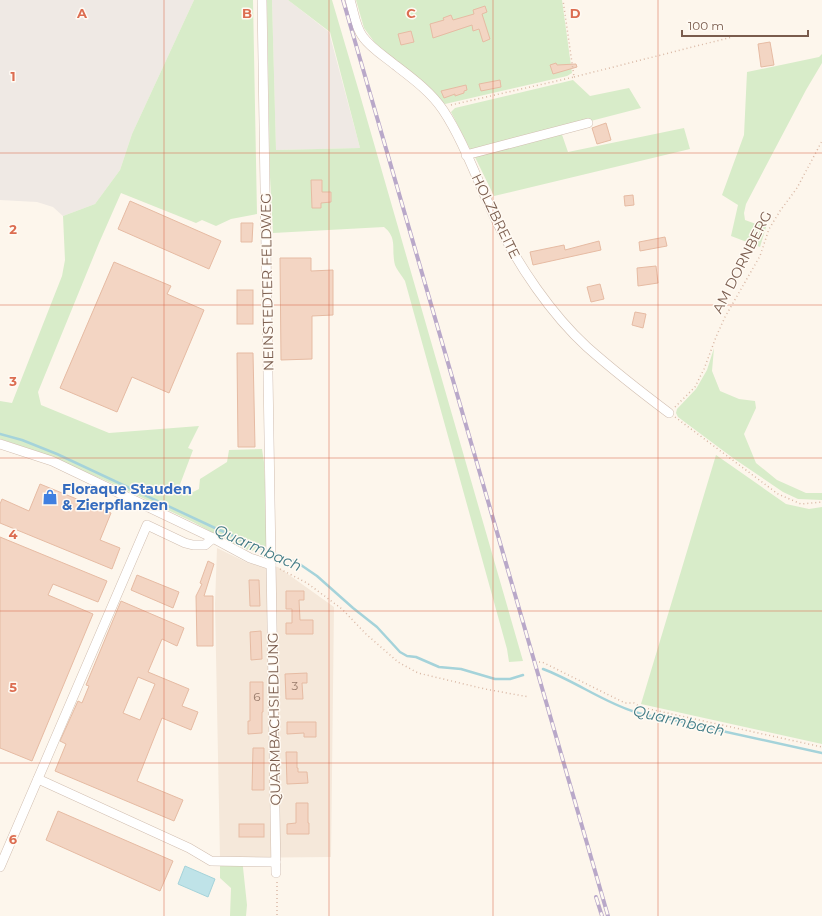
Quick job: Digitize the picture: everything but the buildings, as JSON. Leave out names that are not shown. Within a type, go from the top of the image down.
[{"type":"street","name":"NEINSTEDTER FELDWEG","points":[[262,0],[271,561]]},
{"type":"street","name":"HOLZBREITE","points":[[350,0],[362,37],[376,51],[427,92],[443,110],[466,155],[497,223],[518,261],[554,312],[586,346],[645,395],[670,413]]},
{"type":"street","points":[[466,155],[588,123]]},
{"type":"street","points":[[0,444],[52,461],[213,538],[250,558],[271,561]]},
{"type":"street","points":[[0,868],[147,525],[193,545],[205,546],[213,538]]},
{"type":"street","name":"QUARMBACHSIEDLUNG","points":[[271,561],[276,873]]},
{"type":"street","points":[[38,779],[189,848],[211,861],[276,862]]},
{"type":"path","points":[[563,0],[574,77]]},
{"type":"path","points":[[443,110],[447,106],[574,77],[732,37]]},
{"type":"path","name":"AM DORNBERG","points":[[670,413],[695,386],[704,369],[725,317],[760,256],[770,229],[780,211],[797,188],[822,141]]},
{"type":"path","points":[[670,413],[778,494],[801,504],[822,502]]},
{"type":"path","points":[[271,561],[307,583],[342,609],[366,634],[398,662],[418,673],[485,689],[529,697]]},
{"type":"path","points":[[539,662],[542,662],[625,703],[634,703],[640,707],[822,747]]},
{"type":"path","points":[[276,873],[277,916]]},
{"type":"shaded area","points":[[0,0],[194,0],[132,134],[120,170],[95,204],[63,216],[53,207],[37,202],[0,200]]},
{"type":"shaded area","points":[[272,0],[288,0],[329,32],[360,148],[276,150]]},
{"type":"shaded area","points":[[217,548],[248,563],[278,567],[334,607],[331,857],[220,858],[215,604]]},
{"type":"green space","points":[[194,0],[253,0],[257,214],[231,219],[216,226],[202,220],[196,223],[121,193],[38,392],[41,405],[109,433],[199,426],[188,448],[193,450],[179,487],[193,492],[199,489],[200,479],[227,462],[229,450],[262,449],[268,546],[251,551],[237,546],[193,522],[111,483],[39,452],[0,439],[0,401],[12,403],[62,276],[65,260],[63,216],[95,204],[120,170],[132,134]]},
{"type":"green space","points":[[267,0],[272,0],[276,150],[360,148],[330,32],[288,0],[332,0],[523,661],[509,662],[507,649],[405,281],[395,265],[393,240],[391,235],[384,227],[273,233],[270,177]]},
{"type":"green space","points":[[356,0],[562,0],[572,73],[567,76],[445,104],[378,47],[364,28]]},
{"type":"green space","points":[[822,54],[822,63],[806,90],[746,204],[744,213],[745,220],[756,224],[767,224],[760,247],[731,236],[738,205],[722,195],[744,135],[747,72],[819,57]]},
{"type":"green space","points":[[573,80],[590,96],[629,88],[641,108],[560,129],[568,152],[684,128],[690,149],[494,196],[451,112],[455,108]]},
{"type":"green space","points":[[714,348],[712,371],[720,391],[739,399],[755,401],[756,408],[744,434],[756,463],[777,480],[806,493],[822,493],[822,500],[798,499],[783,492],[733,458],[678,417],[676,413],[677,409],[696,389],[707,370]]},
{"type":"green space","points":[[716,455],[786,504],[809,509],[822,507],[822,744],[641,704]]},
{"type":"green space","points":[[220,858],[242,858],[247,905],[246,916],[230,916],[231,888],[220,878]]},
{"type":"water","points":[[185,866],[215,879],[208,897],[178,884]]},
{"type":"waterway","name":"Quarmbach","points":[[0,434],[22,440],[57,454],[215,528],[268,551]]},
{"type":"waterway","name":"Quarmbach","points":[[273,553],[298,563],[317,576],[377,627],[400,652],[407,656],[416,657],[439,667],[461,669],[495,679],[510,679],[523,675]]},
{"type":"waterway","name":"Quarmbach","points":[[543,669],[612,703],[635,712],[822,753]]},
{"type":"railway","points":[[343,0],[608,916]]},
{"type":"railway","points":[[596,897],[602,916]]},
{"type":"place","name":"Floraque Stauden & Zierpflanzen","points":[[50,497]]}]
